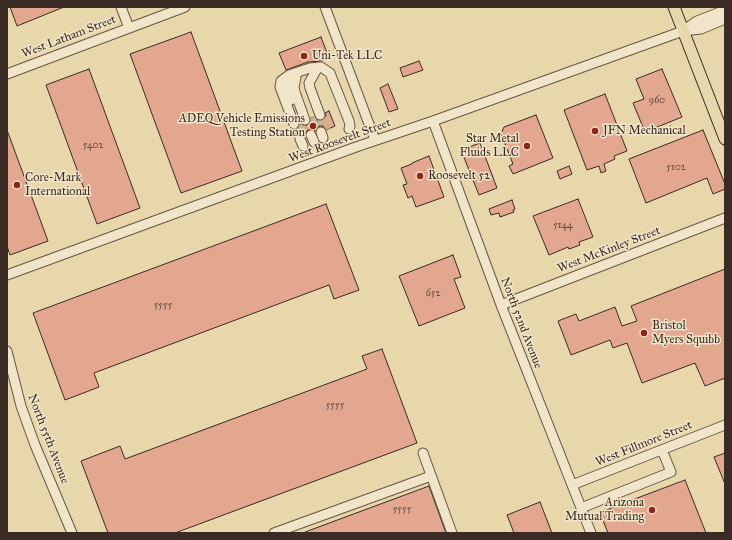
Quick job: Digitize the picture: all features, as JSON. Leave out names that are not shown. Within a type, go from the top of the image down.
[{"type":"main road","points":[[674,7],[725,139]]},
{"type":"street","points":[[121,7],[129,28]]},
{"type":"street","name":"West Latham Street","points":[[7,74],[185,7]]},
{"type":"street","points":[[325,7],[375,140]]},
{"type":"street","name":"West Roosevelt Street","points":[[683,31],[697,21],[725,10]]},
{"type":"street","name":"West Roosevelt Street","points":[[7,275],[375,140],[683,31],[701,29],[725,19]]},
{"type":"street","points":[[307,119],[280,87],[281,81],[289,75],[322,67],[330,73],[349,121],[349,129]]},
{"type":"street","points":[[305,70],[310,88],[307,119]]},
{"type":"street","points":[[305,70],[299,84],[307,119]]},
{"type":"street","name":"North 52nd Avenue","points":[[432,121],[501,305],[590,533]]},
{"type":"street","name":"West McKinley Street","points":[[501,305],[725,218]]},
{"type":"street","name":"North 55th Avenue","points":[[7,351],[22,406],[35,445],[72,533]]},
{"type":"street","name":"West Fillmore Street","points":[[572,486],[725,425]]},
{"type":"street","points":[[581,508],[671,472],[662,450]]},
{"type":"street","points":[[423,453],[452,533]]},
{"type":"street","points":[[274,533],[431,476]]},
{"type":"building","points":[[10,7],[64,7],[17,26]]},
{"type":"building","points":[[191,32],[242,171],[181,193],[130,54]]},
{"type":"building","name":"Uni-Tek LLC","points":[[321,37],[329,58],[321,61],[308,62],[286,70],[279,53]]},
{"type":"building","points":[[419,61],[423,70],[403,77],[400,68]]},
{"type":"building","points":[[89,69],[140,208],[97,224],[46,85]]},
{"type":"building","points":[[662,69],[682,117],[645,132],[633,103],[644,99],[636,79]]},
{"type":"building","points":[[388,84],[398,109],[389,112],[380,88]]},
{"type":"building","name":"JFN Mechanical","points":[[605,94],[627,151],[614,156],[615,159],[604,164],[606,171],[601,173],[599,166],[587,170],[564,110]]},
{"type":"building","points":[[329,111],[335,126],[326,130],[323,126],[319,126],[315,131],[312,129],[308,130],[305,136],[301,133],[296,135],[294,130],[299,127],[300,123],[304,126],[307,125],[311,121],[311,118],[314,117],[316,120],[322,120],[326,116],[325,113]]},
{"type":"building","name":"Star Metal Fluids LLC","points":[[536,115],[553,158],[513,174],[509,166],[513,164],[501,134],[504,127]]},
{"type":"building","name":"Core-Mark International","points":[[7,130],[48,241],[10,255],[7,246]]},
{"type":"building","points":[[703,130],[725,184],[725,189],[713,194],[707,178],[646,203],[629,159]]},
{"type":"building","points":[[480,143],[497,188],[479,195],[461,150]]},
{"type":"building","name":"Roosevelt 52","points":[[429,156],[444,197],[416,207],[412,196],[408,198],[403,185],[407,184],[401,168]]},
{"type":"building","points":[[569,166],[572,174],[560,179],[557,171]]},
{"type":"building","points":[[578,199],[593,237],[579,242],[580,245],[569,249],[568,247],[549,255],[533,216]]},
{"type":"building","points":[[512,200],[515,209],[513,210],[514,212],[500,217],[499,213],[491,215],[489,209]]},
{"type":"building","points":[[326,204],[359,290],[334,299],[329,285],[94,373],[99,387],[65,400],[33,313]]},
{"type":"building","points":[[453,255],[461,277],[454,279],[465,308],[419,326],[399,276]]},
{"type":"building","name":"Bristol Myers Squibb","points":[[725,269],[725,378],[705,386],[695,363],[642,383],[627,343],[613,348],[610,340],[571,355],[558,321],[576,314],[579,321],[615,307],[622,326],[637,321],[631,306]]},
{"type":"building","points":[[382,349],[417,443],[175,533],[108,533],[81,461],[120,446],[125,459],[367,369],[362,356]]},
{"type":"building","points":[[725,453],[725,484],[714,457]]},
{"type":"building","name":"Arizona Mutual Trading","points":[[685,480],[706,533],[608,533],[600,513]]},
{"type":"building","points":[[429,486],[446,533],[305,533],[305,532]]},
{"type":"building","points":[[540,502],[552,533],[514,533],[507,515]]},
{"type":"tunnel","points":[[320,115],[326,130]]},
{"type":"tunnel","points":[[311,118],[317,133]]},
{"type":"tunnel","points":[[299,122],[305,137]]},
{"type":"place","name":"Uni-Tek LLC","points":[[304,56]]},
{"type":"place","name":"ADEQ Vehicle Emissions Testing Station","points":[[313,126]]},
{"type":"place","name":"JFN Mechanical","points":[[595,131]]},
{"type":"place","name":"Star Metal Fluids LLC","points":[[527,146]]},
{"type":"place","name":"Roosevelt 52","points":[[420,176]]},
{"type":"place","name":"Core-Mark International","points":[[17,185]]},
{"type":"place","name":"Bristol Myers Squibb","points":[[644,333]]},
{"type":"place","name":"Arizona Mutual Trading","points":[[652,510]]}]
